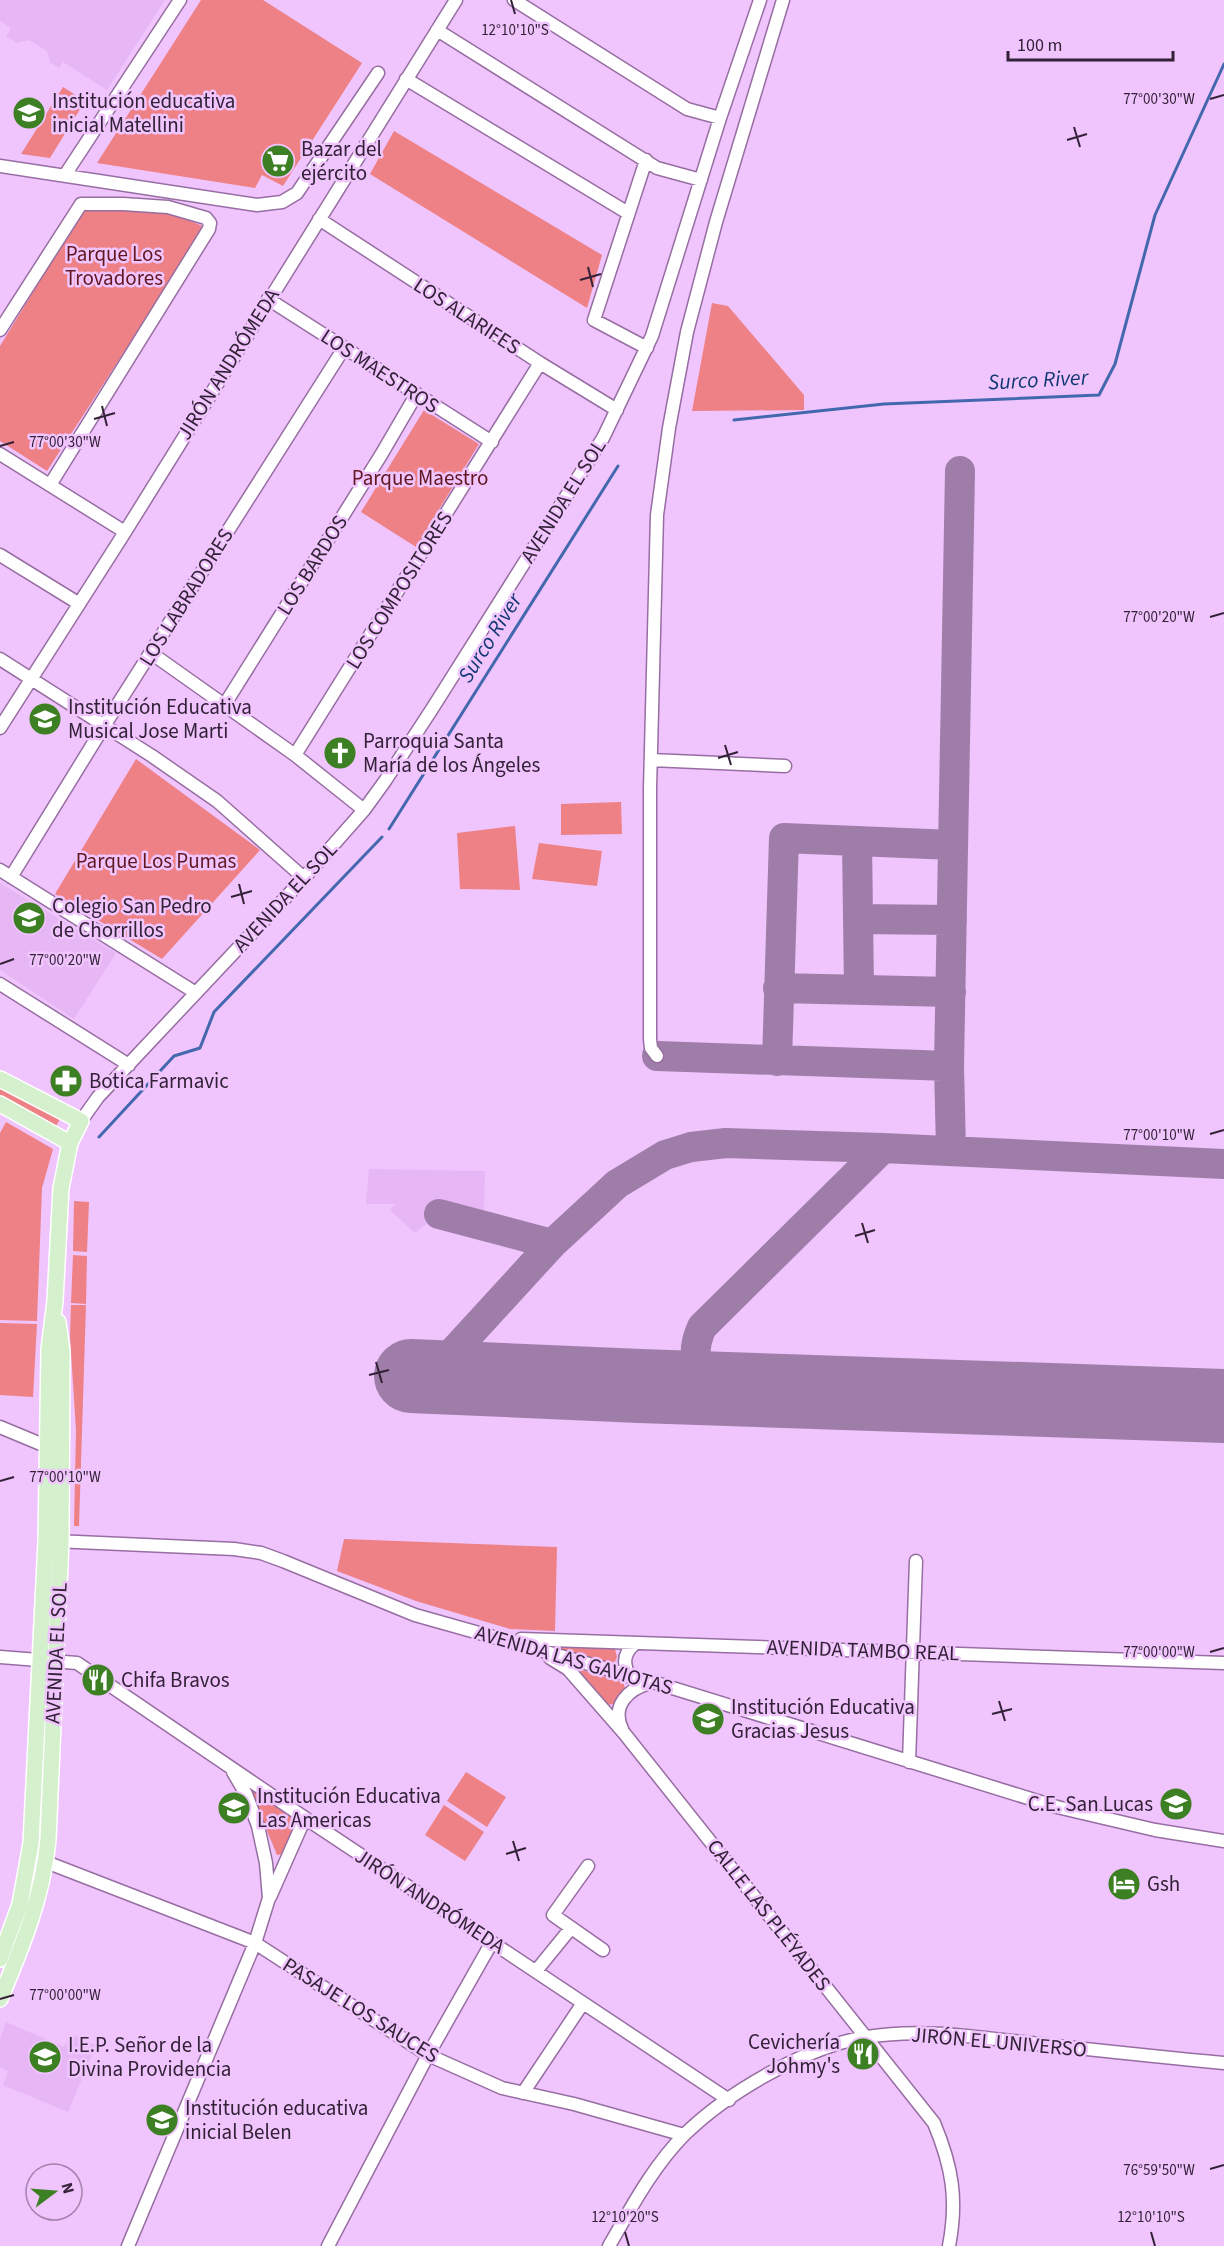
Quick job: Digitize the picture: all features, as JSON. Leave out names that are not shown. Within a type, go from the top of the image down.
[{"type":"main road","points":[[0,1078],[81,1121]]},
{"type":"main road","points":[[1,1107],[70,1143]]},
{"type":"main road","name":"AVENIDA EL SOL","points":[[0,1999],[28,1933],[46,1862],[56,1660],[55,1447],[62,1351],[55,1301],[58,1216],[65,1163],[70,1143],[81,1121]]},
{"type":"main road","name":"AVENIDA EL SOL","points":[[0,1959],[20,1904],[28,1864],[40,1659],[54,1541]]},
{"type":"street","points":[[65,175],[180,0]]},
{"type":"street","name":"JIRÓN ANDRÓMEDA","points":[[0,728],[125,532],[456,0]]},
{"type":"street","points":[[514,0],[687,109],[720,118]]},
{"type":"street","name":"AVENIDA EL SOL","points":[[81,1121],[98,1097],[304,878],[364,810],[480,634],[603,438],[647,348],[659,316],[720,118],[760,0]]},
{"type":"street","points":[[657,1056],[651,1048],[650,1039],[651,760],[657,515],[669,428],[687,332],[713,233],[783,0]]},
{"type":"street","points":[[437,30],[657,168],[701,180]]},
{"type":"street","points":[[0,166],[257,205],[282,202],[297,193],[378,74]]},
{"type":"street","points":[[406,79],[628,213]]},
{"type":"street","points":[[646,160],[594,320],[647,348]]},
{"type":"street","points":[[0,330],[81,204],[168,207],[206,218],[210,223],[209,229],[50,485]]},
{"type":"street","name":"LOS ALARIFES","points":[[319,219],[540,363],[617,410]]},
{"type":"street","name":"LOS MAESTROS","points":[[268,299],[492,442]]},
{"type":"street","name":"LOS LABRADORES","points":[[11,877],[344,348]]},
{"type":"street","name":"LOS COMPOSITORES","points":[[296,755],[540,363]]},
{"type":"street","name":"LOS BARDOS","points":[[225,704],[416,395]]},
{"type":"street","points":[[0,454],[125,532]]},
{"type":"street","points":[[0,555],[78,603]]},
{"type":"street","points":[[150,653],[296,755],[364,810]]},
{"type":"street","points":[[0,659],[217,801],[304,878]]},
{"type":"street","points":[[651,760],[785,766]]},
{"type":"street","points":[[0,870],[196,993]]},
{"type":"street","points":[[0,984],[129,1065]]},
{"type":"street","points":[[0,1427],[55,1447]]},
{"type":"street","name":"AVENIDA LAS GAVIOTAS","points":[[54,1541],[234,1549],[261,1554],[308,1570],[415,1615],[653,1682],[1057,1807],[1155,1830],[1224,1842]]},
{"type":"street","points":[[909,1762],[915,1652],[916,1561]]},
{"type":"street","name":"AVENIDA TAMBO REAL","points":[[502,1639],[1224,1663]]},
{"type":"street","name":"CALLE LAS PLÉYADES","points":[[502,1639],[562,1664],[624,1733],[930,2117],[945,2148],[952,2176],[954,2203],[949,2246]]},
{"type":"street","points":[[630,1677],[624,1659],[636,1643]]},
{"type":"street","name":"JIRÓN ANDRÓMEDA","points":[[0,1657],[77,1663],[305,1818],[729,2100]]},
{"type":"street","points":[[624,1733],[618,1719],[622,1703],[637,1687],[653,1682]]},
{"type":"street","points":[[230,1767],[246,1794],[258,1826],[266,1863],[269,1898]]},
{"type":"street","points":[[128,2246],[255,1943],[269,1898],[305,1818]]},
{"type":"street","name":"PASAJE LOS SAUCES","points":[[46,1862],[255,1943],[428,2055],[502,2088],[574,2104],[684,2135]]},
{"type":"street","points":[[588,1866],[554,1914],[603,1950]]},
{"type":"street","points":[[536,1971],[571,1928]]},
{"type":"street","points":[[328,2246],[428,2055],[492,1941]]},
{"type":"street","points":[[523,2092],[584,2003]]},
{"type":"street","name":"JIRÓN EL UNIVERSO","points":[[609,2246],[644,2187],[684,2135],[707,2114],[765,2076],[794,2061],[866,2037],[944,2034],[1224,2063]]},
{"type":"shaded area","points":[[0,0],[165,0],[107,90],[63,62],[59,68],[50,62],[47,51],[29,40],[17,43],[6,36],[11,28],[0,21]]},
{"type":"shaded area","name":"Colegio San Pedro de Chorrillos","points":[[0,883],[116,953],[74,1019],[0,970]]},
{"type":"shaded area","points":[[369,1169],[485,1171],[484,1210],[444,1209],[415,1233],[390,1210],[395,1204],[366,1204]]},
{"type":"shaded area","name":"I.E.P. Señor de la Divina Providencia","points":[[6,2022],[64,2047],[70,2034],[96,2045],[68,2112],[3,2085],[8,2071],[0,2067],[0,2038]]},
{"type":"green space","points":[[201,0],[263,0],[362,63],[283,186],[262,175],[255,188],[97,163]]},
{"type":"green space","points":[[63,87],[85,101],[50,158],[21,154]]},
{"type":"green space","points":[[394,131],[602,255],[587,308],[370,174]]},
{"type":"green space","name":"Parque Los Trovadores","points":[[85,207],[168,212],[205,227],[47,471],[0,441],[0,346]]},
{"type":"green space","points":[[712,303],[728,306],[804,395],[804,410],[692,411]]},
{"type":"green space","name":"Parque Maestro","points":[[424,410],[479,444],[416,547],[361,512]]},
{"type":"green space","name":"Parque Los Pumas","points":[[136,759],[260,850],[162,959],[55,894]]},
{"type":"green space","points":[[621,802],[622,834],[561,835],[561,804]]},
{"type":"green space","points":[[515,826],[520,890],[460,889],[457,833]]},
{"type":"green space","points":[[539,843],[602,851],[597,886],[532,879]]},
{"type":"green space","points":[[0,1085],[61,1117],[55,1128],[0,1099]]},
{"type":"green space","points":[[6,1122],[53,1149],[42,1188],[37,1321],[0,1320],[0,1133]]},
{"type":"green space","points":[[74,1201],[89,1202],[87,1252],[73,1251]]},
{"type":"green space","points":[[73,1255],[87,1256],[86,1304],[71,1303]]},
{"type":"green space","points":[[71,1305],[86,1305],[79,1526],[74,1526],[76,1430],[70,1337]]},
{"type":"green space","points":[[0,1323],[37,1324],[33,1397],[0,1395]]},
{"type":"green space","points":[[344,1539],[557,1547],[555,1631],[510,1629],[416,1601],[337,1571]]},
{"type":"green space","points":[[558,1645],[615,1649],[617,1657],[614,1664],[609,1665],[558,1649],[556,1647]]},
{"type":"green space","points":[[575,1668],[623,1682],[625,1688],[613,1704],[607,1705]]},
{"type":"green space","points":[[466,1772],[506,1797],[487,1827],[447,1801]]},
{"type":"green space","points":[[253,1789],[296,1819],[296,1824],[282,1854],[277,1855],[251,1792]]},
{"type":"green space","points":[[444,1805],[484,1832],[465,1861],[425,1835]]},
{"type":"waterway","name":"Surco River","points":[[734,420],[884,404],[1099,395],[1115,364],[1155,215],[1224,64]]},
{"type":"waterway","name":"Surco River","points":[[389,829],[618,466]]},
{"type":"waterway","name":"Surco River","points":[[99,1137],[174,1056],[200,1048],[214,1012],[382,837]]},
{"type":"taxiway","points":[[951,1150],[949,1066],[960,471]]},
{"type":"taxiway","points":[[777,1061],[784,838],[953,845]]},
{"type":"taxiway","points":[[857,842],[859,989]]},
{"type":"taxiway","points":[[858,919],[952,920]]},
{"type":"taxiway","points":[[778,988],[951,992]]},
{"type":"taxiway","points":[[657,1056],[949,1066]]},
{"type":"taxiway","points":[[432,1375],[552,1244],[617,1184],[665,1155],[691,1147],[726,1143],[883,1148],[1224,1164]]},
{"type":"taxiway","points":[[722,1389],[706,1376],[697,1362],[696,1347],[702,1327],[883,1148]]},
{"type":"taxiway","points":[[439,1214],[552,1244]]},
{"type":"runway","points":[[411,1376],[1224,1406]]},
{"type":"place","name":"Institución educativa inicial Matellini","points":[[29,113]]},
{"type":"place","name":"Bazar del ejército","points":[[278,161]]},
{"type":"place","name":"Institución Educativa Musical Jose Marti","points":[[45,719]]},
{"type":"place","name":"Parroquia Santa María de los Ángeles","points":[[340,753]]},
{"type":"place","name":"Colegio San Pedro de Chorrillos","points":[[29,918]]},
{"type":"place","name":"Botica Farmavic","points":[[66,1081]]},
{"type":"place","name":"Chifa Bravos","points":[[98,1680]]},
{"type":"place","name":"Institución Educativa Gracias Jesus","points":[[708,1719]]},
{"type":"place","name":"C.E. San Lucas","points":[[1176,1804]]},
{"type":"place","name":"Institución Educativa Las Americas","points":[[234,1808]]},
{"type":"place","name":"Gsh","points":[[1124,1884]]},
{"type":"place","name":"Cevichería Johmy's","points":[[863,2054]]},
{"type":"place","name":"I.E.P. Señor de la Divina Providencia","points":[[45,2057]]},
{"type":"place","name":"Institución educativa inicial Belen","points":[[162,2120]]}]
